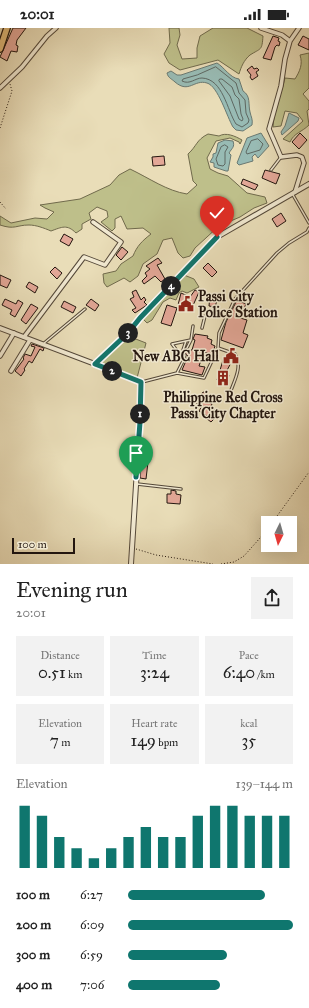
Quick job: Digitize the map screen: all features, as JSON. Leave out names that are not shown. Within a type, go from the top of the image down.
[{"type":"highway","points":[[0,49],[7,28]]},
{"type":"street","points":[[0,88],[22,67],[47,36],[56,28]]},
{"type":"street","points":[[261,28],[282,35],[290,40]]},
{"type":"street","points":[[294,193],[304,163],[302,157],[298,155],[281,157],[269,129],[281,86],[285,58],[290,40],[299,28]]},
{"type":"street","points":[[95,364],[128,333],[140,318],[217,237],[309,184]]},
{"type":"street","points":[[24,337],[84,257],[105,265],[121,242],[93,222]]},
{"type":"street","points":[[0,328],[141,382],[131,564]]},
{"type":"street","points":[[0,356],[14,333]]},
{"type":"street","points":[[11,371],[30,340]]},
{"type":"lane","points":[[271,170],[281,157]]},
{"type":"lane","points":[[294,193],[309,223]]},
{"type":"lane","points":[[141,382],[177,373],[204,378],[218,348],[219,333],[235,299],[277,253],[289,243],[307,232],[309,228]]},
{"type":"lane","points":[[43,344],[85,309]]},
{"type":"lane","points":[[202,328],[205,316]]},
{"type":"lane","points":[[187,348],[191,340],[193,326]]},
{"type":"lane","points":[[183,361],[172,344],[191,340]]},
{"type":"lane","points":[[181,356],[186,341]]},
{"type":"lane","points":[[218,348],[235,354],[238,360],[239,367],[230,393]]},
{"type":"lane","points":[[177,373],[185,355]]},
{"type":"lane","points":[[136,484],[181,489]]},
{"type":"path","points":[[0,128],[12,91],[8,80]]},
{"type":"path","points":[[0,202],[6,209]]},
{"type":"path","points":[[277,516],[309,472]]},
{"type":"path","points":[[220,564],[234,562],[244,556],[261,537]]},
{"type":"path","points":[[131,548],[156,555],[213,564]]},
{"type":"green space","points":[[169,28],[179,28],[180,35],[177,45],[182,59],[197,58],[197,48],[200,36],[213,28],[247,28],[263,36],[262,44],[259,50],[246,59],[239,74],[218,60],[180,70],[169,63],[164,54],[170,43]]},
{"type":"green space","points":[[309,53],[309,88],[303,94],[309,101],[309,109],[307,111],[309,125],[296,135],[290,142],[283,139],[303,121],[297,113],[285,111],[281,126],[273,127],[275,115],[285,78],[295,79],[300,67],[300,55]]},
{"type":"green space","points":[[208,134],[219,136],[228,134],[242,140],[240,144],[239,142],[230,138],[216,141],[207,158],[210,169],[228,176],[247,193],[265,197],[267,203],[219,226],[195,248],[190,256],[183,258],[178,253],[172,238],[163,240],[157,254],[143,264],[138,276],[130,282],[124,278],[107,287],[104,283],[103,274],[116,271],[121,264],[133,256],[140,244],[151,234],[143,228],[127,229],[121,216],[115,219],[115,228],[112,231],[101,222],[108,217],[107,211],[97,207],[89,213],[91,219],[82,224],[82,229],[76,233],[67,227],[51,231],[32,225],[12,227],[0,225],[0,216],[11,223],[35,218],[47,219],[54,212],[40,205],[80,199],[110,185],[119,175],[130,169],[165,187],[187,194],[197,185],[193,181],[188,154],[201,139]]},
{"type":"green space","points":[[184,275],[194,279],[199,287],[187,293],[182,291],[179,293],[176,300],[170,298],[163,302],[152,320],[147,323],[143,319],[167,291]]},
{"type":"green space","points":[[128,336],[146,343],[137,378],[101,363]]},
{"type":"water","points":[[217,63],[230,75],[239,79],[243,91],[247,95],[252,125],[243,131],[236,130],[233,127],[215,90],[211,85],[202,82],[184,87],[170,78],[167,73],[171,71],[177,75],[181,75]]},
{"type":"water","points":[[289,113],[299,118],[298,121],[282,135],[281,132],[285,126]]},
{"type":"water","points":[[261,133],[269,146],[258,158],[255,154],[252,157],[253,161],[239,165],[237,163],[247,138]]},
{"type":"water","points":[[225,140],[233,141],[234,143],[229,153],[231,155],[228,171],[214,167],[214,163],[210,162],[213,154],[216,153],[218,143]]},
{"type":"building","points":[[13,28],[26,28],[17,40],[17,52],[11,51],[7,61],[0,57]]},
{"type":"building","points":[[273,36],[279,38],[279,46],[277,45],[275,47],[271,60],[263,58]]},
{"type":"building","points":[[303,36],[309,39],[309,50],[298,45]]},
{"type":"building","points":[[252,66],[254,69],[257,68],[259,70],[256,72],[258,76],[252,80],[250,77],[251,75],[247,70]]},
{"type":"building","points":[[300,133],[307,140],[299,149],[292,142]]},
{"type":"building","points":[[164,156],[165,165],[153,166],[152,157]]},
{"type":"building","points":[[265,170],[280,174],[276,184],[262,178]]},
{"type":"building","points":[[243,179],[258,185],[255,190],[241,184]]},
{"type":"building","points":[[281,213],[286,221],[277,227],[272,219]]},
{"type":"building","points":[[64,234],[73,239],[69,246],[60,241]]},
{"type":"building","points":[[122,247],[128,252],[121,260],[116,255]]},
{"type":"building","points":[[158,258],[162,263],[157,265],[165,279],[161,282],[155,276],[144,284],[142,281],[147,276],[145,273],[150,269],[146,266]]},
{"type":"building","points":[[208,263],[217,272],[212,277],[203,268]]},
{"type":"building","points":[[55,267],[62,273],[57,279],[50,272]]},
{"type":"building","points":[[0,275],[11,280],[7,288],[0,285]]},
{"type":"building","points":[[29,282],[38,287],[35,293],[26,287]]},
{"type":"building","points":[[136,290],[141,300],[144,297],[146,300],[144,302],[147,305],[135,313],[132,310],[136,308],[130,299],[134,297],[132,292]]},
{"type":"building","points":[[195,290],[199,292],[191,310],[178,305],[181,293],[190,297]]},
{"type":"building","points":[[210,295],[218,297],[215,307],[209,306]]},
{"type":"building","points":[[5,299],[16,304],[18,300],[23,303],[15,317],[10,314],[12,310],[2,305]]},
{"type":"building","points":[[91,299],[99,305],[95,311],[86,305]]},
{"type":"building","points":[[237,300],[246,304],[240,318],[247,320],[243,333],[248,335],[243,348],[221,340],[226,322]]},
{"type":"building","points":[[64,301],[76,307],[73,313],[61,307]]},
{"type":"building","points":[[31,304],[38,308],[26,324],[21,320]]},
{"type":"building","points":[[167,305],[177,308],[171,326],[161,323]]},
{"type":"building","points":[[195,334],[208,336],[207,338],[212,340],[211,344],[215,346],[212,355],[204,352],[199,366],[205,367],[202,375],[182,370],[188,356],[184,353],[185,350],[192,350]]},
{"type":"building","points":[[32,344],[44,348],[43,351],[40,349],[32,363],[29,361],[21,376],[15,371],[24,359],[25,354],[31,356],[35,347],[31,346]]},
{"type":"building","points":[[224,357],[232,361],[225,374],[229,375],[227,383],[217,380]]},
{"type":"building","points":[[203,392],[207,393],[204,399],[212,404],[210,408],[214,409],[211,416],[214,419],[211,422],[206,418],[207,416],[199,411],[202,406],[191,400],[193,396],[199,399]]},
{"type":"building","points":[[141,461],[148,462],[146,479],[140,478]]},
{"type":"building","points":[[171,490],[176,491],[176,494],[181,495],[180,504],[167,503],[167,494],[171,494]]},
{"type":"place","name":"Passi City Police Station","points":[[186,304]]},
{"type":"place","name":"New ABC Hall","points":[[231,356]]},
{"type":"place","name":"Philippine Red Cross Passi City Chapter","points":[[223,378]]},
{"type":"route","points":[[136,477],[141,382],[95,364],[128,333],[140,318],[198,259],[217,237]]}]
